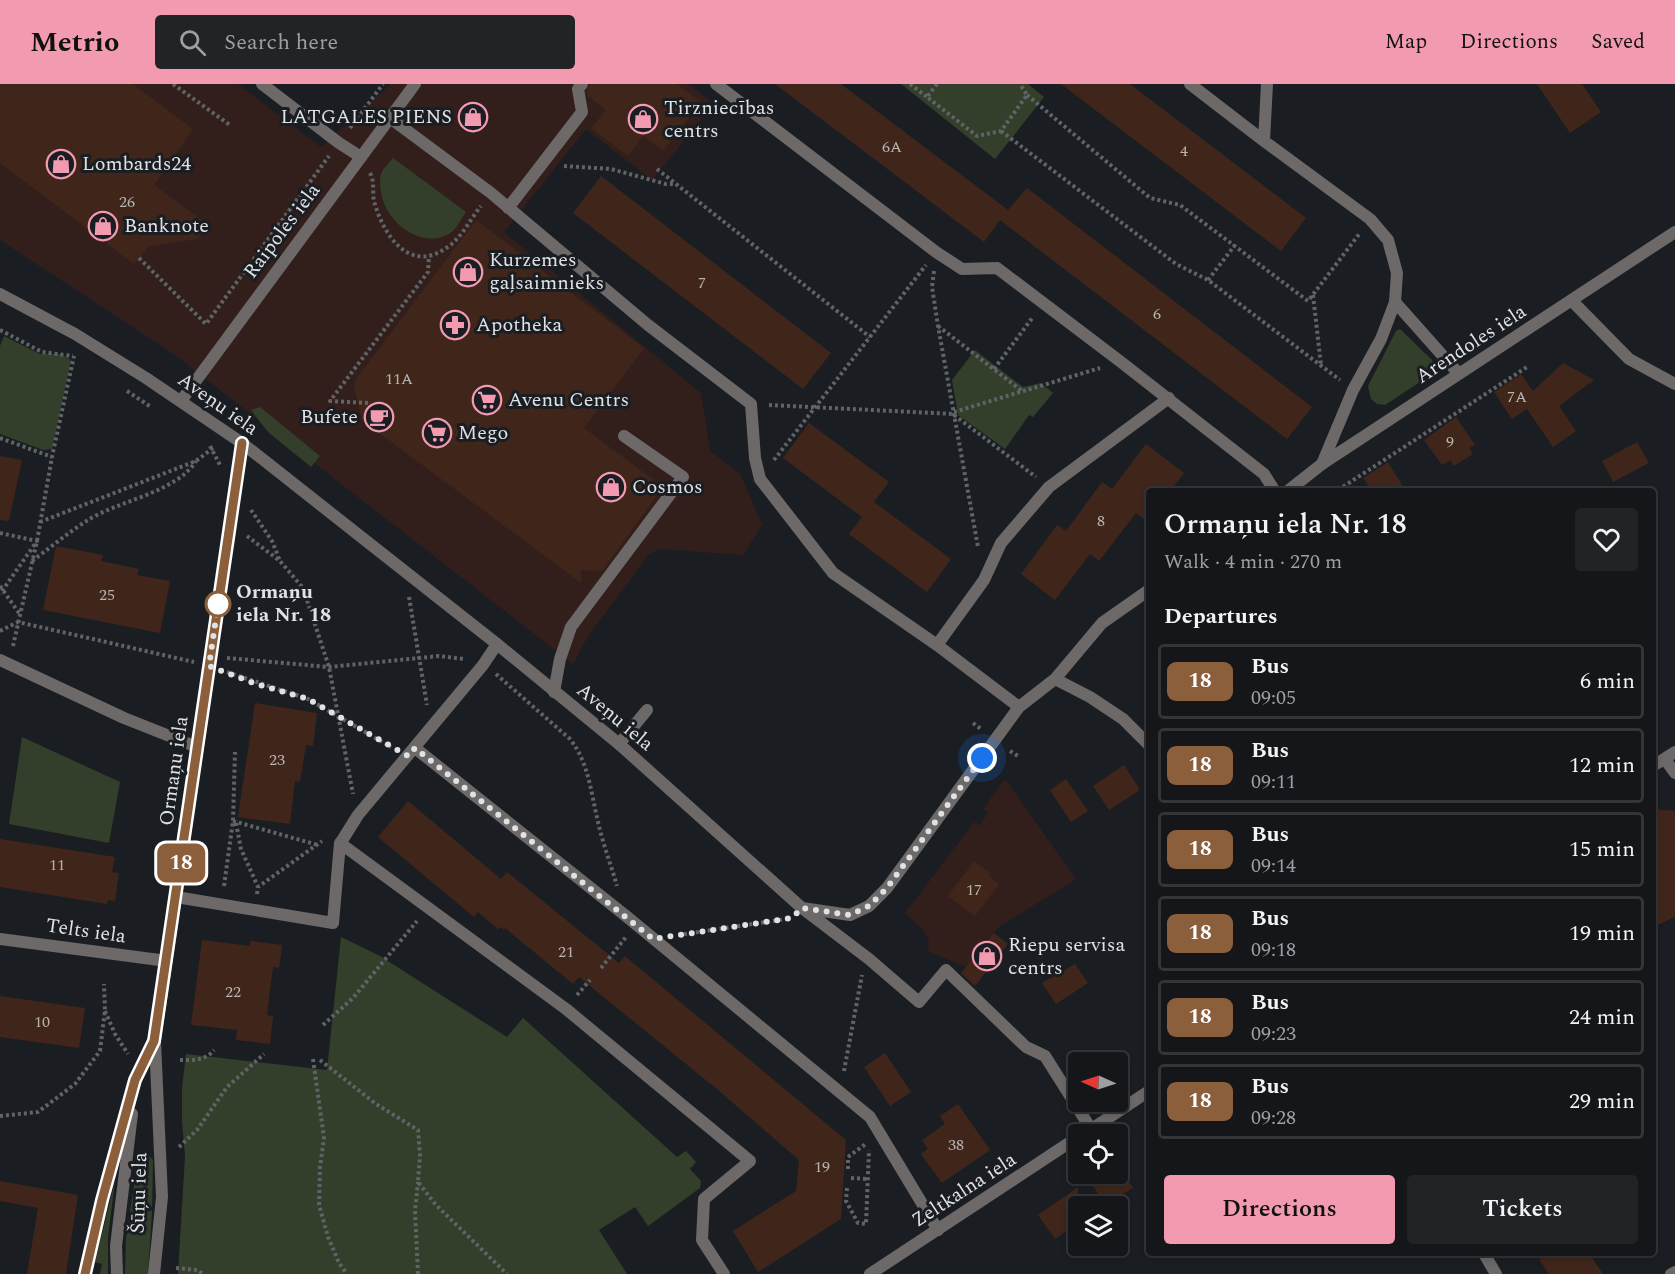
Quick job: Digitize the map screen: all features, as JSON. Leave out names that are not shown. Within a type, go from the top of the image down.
[{"type":"street","points":[[262,84],[361,157]]},
{"type":"street","name":"Raipoles iela","points":[[181,402],[415,84]]},
{"type":"street","points":[[508,208],[582,112],[579,89],[582,84]]},
{"type":"street","points":[[716,84],[936,252],[962,269],[997,268],[1169,398],[1264,474],[1273,488]]},
{"type":"street","points":[[1190,84],[1370,219],[1388,240],[1397,273],[1395,302],[1381,339],[1353,390],[1322,464]]},
{"type":"street","points":[[1264,141],[1267,84]]},
{"type":"street","points":[[390,118],[508,208],[648,325],[752,404],[755,458],[760,479],[833,573],[937,645],[1019,707]]},
{"type":"street","name":"Arendoles iela","points":[[1292,488],[1322,464],[1675,232]]},
{"type":"street","name":"Aveņu iela","points":[[0,294],[75,334],[242,443],[497,644],[619,744],[802,908],[869,959],[919,1002],[946,970],[1026,1047],[1045,1056],[1083,1124]]},
{"type":"street","points":[[1572,301],[1629,358],[1675,384]]},
{"type":"street","points":[[1395,302],[1459,374]]},
{"type":"street","points":[[937,645],[984,580],[1001,543],[1049,487],[1169,398]]},
{"type":"street","points":[[554,692],[560,659],[571,627],[683,477],[624,436]]},
{"type":"street","name":"Ormaņu iela","points":[[85,1274],[102,1200],[137,1076],[154,1041],[242,443]]},
{"type":"street","points":[[802,908],[850,915],[869,906],[887,888],[1019,707],[1055,679],[1102,623],[1146,592]]},
{"type":"street","points":[[176,897],[333,923],[341,844],[358,815],[483,665],[497,644]]},
{"type":"street","points":[[4,662],[124,718],[197,747]]},
{"type":"street","points":[[1055,679],[1090,697],[1123,719],[1146,742]]},
{"type":"street","points":[[619,744],[646,710]]},
{"type":"street","points":[[411,752],[626,916],[870,1117],[938,1230]]},
{"type":"street","points":[[1656,764],[1670,755],[1675,773]]},
{"type":"street","points":[[341,844],[566,1009],[750,1161],[704,1199],[702,1239],[724,1274]]},
{"type":"street","name":"Telts iela","points":[[0,939],[167,961]]},
{"type":"street","name":"Šūņu iela","points":[[154,1041],[162,1197],[154,1274]]},
{"type":"street","name":"Šūņu iela","points":[[117,1274],[116,1246],[137,1076]]},
{"type":"street","points":[[1098,1124],[1146,1093]]},
{"type":"street","name":"Zeltkalna iela","points":[[870,1274],[1068,1144]]},
{"type":"street","points":[[1485,1256],[1496,1274]]},
{"type":"path","points":[[173,84],[230,125]]},
{"type":"path","points":[[139,258],[206,324],[383,84]]},
{"type":"path","points":[[910,84],[977,136],[1001,131],[1027,95]]},
{"type":"path","points":[[927,97],[937,84]]},
{"type":"path","points":[[1020,84],[1027,95],[1150,198],[1180,205],[1308,301],[1370,219]]},
{"type":"path","points":[[1001,131],[1176,264],[1209,280],[1353,390]]},
{"type":"path","points":[[361,157],[373,178],[374,200],[388,233],[399,249],[414,255],[429,256],[449,246],[469,221]]},
{"type":"path","points":[[541,164],[611,169],[666,184],[675,184]]},
{"type":"path","points":[[657,169],[870,337]]},
{"type":"path","points":[[1209,280],[1235,245]]},
{"type":"path","points":[[936,252],[932,286],[984,580]]},
{"type":"path","points":[[760,479],[936,252]]},
{"type":"path","points":[[368,403],[330,401],[428,272],[429,256]]},
{"type":"path","points":[[1313,294],[1321,366]]},
{"type":"path","points":[[994,369],[1044,303]]},
{"type":"path","points":[[938,326],[1022,391]]},
{"type":"path","points":[[0,332],[42,352],[75,356],[84,362]]},
{"type":"path","points":[[4,662],[18,621],[37,541],[52,457],[75,356]]},
{"type":"path","points":[[752,404],[954,414],[1022,391],[1122,362]]},
{"type":"path","points":[[1341,488],[1527,367]]},
{"type":"path","points":[[123,388],[161,413]]},
{"type":"path","points":[[954,414],[1049,487]]},
{"type":"path","points":[[0,438],[52,457]]},
{"type":"path","points":[[32,562],[89,519],[163,487],[191,469],[211,447],[220,467]]},
{"type":"path","points":[[40,522],[196,461]]},
{"type":"path","points":[[236,487],[272,542],[280,561]]},
{"type":"path","points":[[230,523],[280,561],[303,588],[329,667],[358,815]]},
{"type":"path","points":[[0,533],[37,541]]},
{"type":"path","points":[[20,613],[1,590],[37,541]]},
{"type":"path","points":[[405,572],[431,728]]},
{"type":"path","points":[[0,631],[18,621],[195,662],[329,667],[439,656],[474,660]]},
{"type":"path","points":[[193,672],[196,651]]},
{"type":"path","points":[[210,661],[256,684],[308,699],[411,752]]},
{"type":"path","points":[[495,673],[570,738],[578,748],[585,763],[598,823],[626,916]]},
{"type":"path","points":[[973,723],[984,731]]},
{"type":"path","points":[[1007,748],[1018,756]]},
{"type":"path","points":[[221,905],[235,821],[235,753]]},
{"type":"path","points":[[235,821],[318,845],[341,844]]},
{"type":"path","points":[[235,821],[242,849],[258,887],[256,910]]},
{"type":"path","points":[[258,887],[329,837],[341,844]]},
{"type":"path","points":[[323,1025],[353,998],[428,908]]},
{"type":"path","points":[[653,939],[792,918],[802,908]]},
{"type":"path","points":[[601,968],[636,925]]},
{"type":"path","points":[[848,1100],[843,1067],[862,975]]},
{"type":"path","points":[[0,1116],[38,1112],[75,1084],[100,1051],[105,1010],[104,984]]},
{"type":"path","points":[[105,1010],[137,1076]]},
{"type":"path","points":[[180,1060],[198,1060],[210,1055],[214,1050]]},
{"type":"path","points":[[179,1147],[197,1130],[226,1087],[264,1054]]},
{"type":"path","points":[[313,1059],[324,1138],[320,1167],[319,1205],[328,1237],[339,1263],[347,1274]]},
{"type":"path","points":[[320,1060],[376,1104],[418,1130],[420,1155],[415,1211],[418,1274]]},
{"type":"path","points":[[847,1188],[846,1201],[858,1223],[866,1224],[869,1141],[848,1157],[848,1169]]},
{"type":"path","points":[[851,1178],[868,1179]]},
{"type":"path","points":[[418,1182],[436,1205],[507,1274]]},
{"type":"path","points":[[176,1268],[197,1270],[203,1274]]},
{"type":"shaded area","points":[[0,84],[238,84],[321,147],[391,84],[689,84],[714,104],[652,180],[586,129],[504,232],[701,393],[710,451],[740,474],[762,525],[743,555],[660,549],[649,554],[588,636],[573,664],[175,355],[0,240]]},
{"type":"shaded area","points":[[1005,779],[1076,879],[999,927],[994,933],[1008,944],[980,979],[966,967],[928,951],[929,939],[905,913],[974,822],[979,826],[988,813],[983,809]]},
{"type":"green space","points":[[901,84],[1028,84],[1044,97],[995,159]]},
{"type":"green space","points":[[393,158],[466,212],[452,232],[438,238],[426,238],[415,235],[396,222],[384,202],[380,184],[383,170]]},
{"type":"green space","points":[[1400,329],[1435,363],[1435,372],[1385,405],[1377,404],[1371,399],[1368,386],[1396,331]]},
{"type":"green space","points":[[4,336],[40,354],[61,354],[71,360],[52,449],[43,450],[0,434],[0,346]]},
{"type":"green space","points":[[975,350],[1023,387],[1041,383],[1053,393],[1033,417],[1029,415],[1005,449],[958,415],[952,380]]},
{"type":"green space","points":[[260,407],[320,456],[311,467],[268,432],[251,410]]},
{"type":"green space","points":[[22,737],[120,782],[109,843],[9,824]]},
{"type":"green space","points":[[341,937],[380,956],[507,1037],[523,1018],[677,1157],[686,1151],[696,1162],[690,1169],[701,1181],[700,1188],[648,1226],[635,1207],[599,1230],[627,1274],[178,1274],[185,1156],[182,1088],[186,1054],[327,1070]]},
{"type":"green space","points":[[139,1152],[146,1153],[153,1160],[148,1274],[125,1274],[126,1238]]},
{"type":"green space","points":[[115,1181],[108,1237],[108,1274],[100,1274],[102,1264],[95,1262]]},
{"type":"building","points":[[0,84],[133,84],[193,129],[154,185],[208,225],[198,239],[149,246],[134,264],[0,163]]},
{"type":"building","name":"Tirzniecības centrs","points":[[590,84],[677,84],[701,102],[663,151],[643,136],[628,156],[591,128],[606,110],[588,96],[587,91]]},
{"type":"building","points":[[775,84],[841,84],[1008,210],[1027,188],[1312,407],[1287,439],[1000,220],[984,242]]},
{"type":"building","points":[[1061,84],[1130,84],[1306,218],[1281,251]]},
{"type":"building","points":[[1537,84],[1582,84],[1601,112],[1570,133]]},
{"type":"building","points":[[601,176],[831,353],[803,389],[573,213]]},
{"type":"building","name":"Avenu Centrs","points":[[476,220],[644,348],[584,428],[663,487],[602,571],[581,570],[581,583],[362,420],[354,386],[356,379]]},
{"type":"building","points":[[1563,363],[1594,380],[1559,406],[1576,431],[1553,447],[1527,409],[1512,419],[1494,392],[1521,374],[1533,391]]},
{"type":"building","points":[[1456,417],[1475,445],[1469,448],[1473,454],[1454,466],[1450,460],[1442,465],[1424,440]]},
{"type":"building","points":[[809,423],[889,482],[874,502],[951,559],[927,592],[849,534],[862,517],[783,458]]},
{"type":"building","points":[[1637,442],[1649,463],[1613,482],[1602,461]]},
{"type":"building","points":[[1146,444],[1184,473],[1173,488],[1146,488],[1146,521],[1136,513],[1099,561],[1090,554],[1055,600],[1021,574],[1057,525],[1066,531],[1102,482],[1112,489]]},
{"type":"building","points":[[0,456],[22,460],[9,521],[0,520]]},
{"type":"building","points":[[1388,462],[1404,488],[1370,488],[1363,478]]},
{"type":"building","points":[[56,546],[103,555],[101,561],[139,569],[137,575],[170,581],[160,633],[43,610]]},
{"type":"building","points":[[255,703],[317,713],[313,746],[306,745],[300,782],[295,781],[290,824],[238,817]]},
{"type":"building","points":[[1124,765],[1140,790],[1109,810],[1093,786]]},
{"type":"building","points":[[1066,779],[1088,811],[1071,822],[1050,790]]},
{"type":"building","points":[[408,801],[501,879],[507,872],[619,963],[625,956],[846,1140],[841,1219],[758,1272],[733,1231],[796,1191],[799,1160],[718,1090],[579,977],[573,984],[505,928],[504,930],[501,927],[498,929],[478,912],[474,917],[378,837]]},
{"type":"building","points":[[1656,809],[1675,811],[1675,917],[1656,926]]},
{"type":"building","points":[[0,839],[115,857],[112,872],[119,873],[115,901],[108,900],[107,904],[0,887]]},
{"type":"building","points":[[974,861],[990,873],[989,876],[999,884],[975,916],[948,896]]},
{"type":"building","points":[[994,933],[1008,944],[975,986],[961,973]]},
{"type":"building","points":[[202,940],[250,946],[250,941],[282,945],[279,968],[273,967],[267,1015],[273,1016],[270,1044],[236,1040],[237,1030],[191,1025]]},
{"type":"building","points":[[1075,964],[1088,983],[1056,1004],[1042,983]]},
{"type":"building","points":[[0,996],[85,1008],[79,1048],[0,1037]]},
{"type":"building","points":[[885,1053],[911,1092],[890,1106],[864,1067]]},
{"type":"building","points":[[958,1104],[990,1150],[942,1183],[921,1154],[928,1149],[922,1140],[945,1124],[940,1116]]},
{"type":"building","points":[[1128,1180],[1133,1188],[1120,1196],[1100,1196],[1092,1184],[1128,1184]]},
{"type":"building","points":[[0,1181],[78,1195],[66,1274],[27,1274],[38,1208],[0,1201]]},
{"type":"building","points":[[1078,1187],[1078,1196],[1068,1196],[1068,1230],[1055,1239],[1038,1215]]},
{"type":"building","points":[[1545,1256],[1591,1256],[1603,1274],[1549,1274],[1539,1260]]},
{"type":"bus line","name":"18","points":[[85,1274],[102,1200],[135,1080],[154,1041],[242,443]]},
{"type":"place","name":"LATGALES PIENS","points":[[473,117]]},
{"type":"place","name":"Tirzniecības centrs","points":[[643,119]]},
{"type":"place","name":"Lombards24","points":[[61,164]]},
{"type":"place","name":"Banknote","points":[[103,226]]},
{"type":"place","name":"Kurzemes gaļsaimnieks","points":[[468,272]]},
{"type":"place","name":"Apotheka","points":[[455,325]]},
{"type":"place","name":"Avenu Centrs","points":[[487,400]]},
{"type":"place","name":"Bufete","points":[[379,417]]},
{"type":"place","name":"Mego","points":[[437,433]]},
{"type":"place","name":"Cosmos","points":[[611,487]]},
{"type":"place","name":"Ormaņu iela Nr. 18","points":[[218,604]]},
{"type":"place","name":"Riepu servisa centrs","points":[[987,956]]},
{"type":"route","points":[[218,604],[209,666],[256,684],[308,699],[408,756],[415,748],[653,939],[792,918],[802,908],[850,915],[869,906],[887,888],[982,758]]}]
